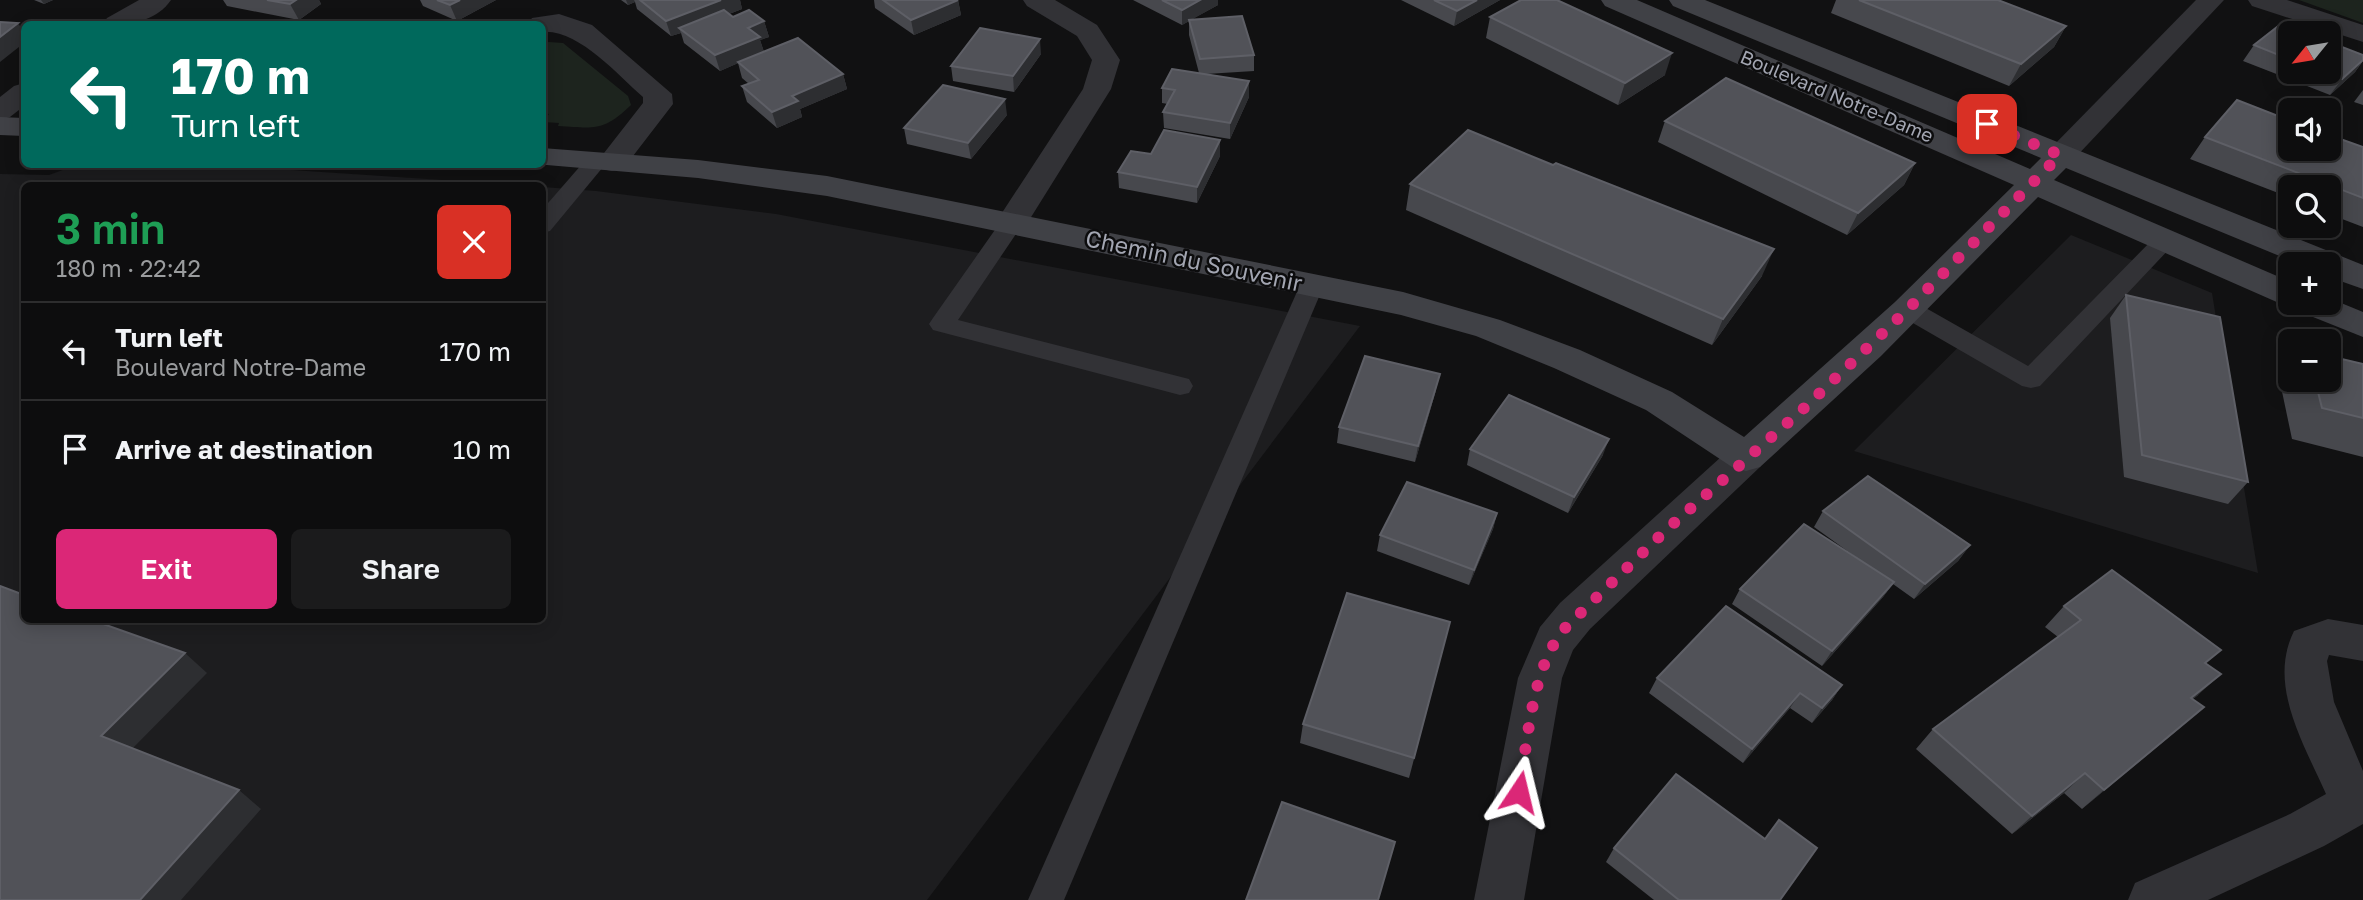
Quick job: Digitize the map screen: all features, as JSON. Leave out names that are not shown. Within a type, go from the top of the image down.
[{"type":"street","points":[[122,21],[158,0]]},
{"type":"street","points":[[1012,222],[1097,89],[1106,60],[1087,32],[1036,0]]},
{"type":"street","name":"Boulevard Notre-Dame","points":[[1614,0],[1957,147],[2278,289]]},
{"type":"street","name":"Boulevard Notre-Dame","points":[[1682,0],[2363,278]]},
{"type":"street","points":[[1499,900],[1540,678],[1555,640],[1575,616],[1746,457],[1802,410],[1908,309],[2211,0]]},
{"type":"street","points":[[2261,0],[2363,34]]},
{"type":"street","points":[[546,24],[559,22],[582,32],[658,94],[657,104],[604,162]]},
{"type":"street","points":[[0,111],[21,94]]},
{"type":"street","points":[[0,126],[21,127]]},
{"type":"street","name":"Chemin du Souvenir","points":[[546,157],[711,171],[827,186],[1012,222],[1447,315],[1530,343],[1659,401],[1746,457]]},
{"type":"street","points":[[2338,315],[2363,326]]},
{"type":"street","points":[[2153,900],[2307,830],[2358,800],[2308,688],[2305,653],[2309,644],[2328,637],[2363,643]]},
{"type":"lane","points":[[546,222],[604,162]]},
{"type":"lane","points":[[1012,222],[942,324],[1180,386]]},
{"type":"lane","points":[[1908,309],[2031,379],[2164,241]]},
{"type":"lane","points":[[1046,900],[1312,285]]},
{"type":"shaded area","points":[[2299,0],[2363,0],[2363,23]]},
{"type":"shaded area","points":[[546,42],[563,43],[628,96],[631,105],[613,120],[598,126],[558,126],[559,123],[546,122],[549,114],[546,114]]},
{"type":"shaded area","points":[[68,168],[262,168],[472,182],[21,182],[21,623],[546,623],[546,187],[776,214],[1360,326],[927,900],[0,900],[0,174],[49,175]]},
{"type":"shaded area","points":[[2071,235],[2212,293],[2258,573],[1854,451]]},
{"type":"building","points":[[267,0],[296,0],[290,4]]},
{"type":"building","points":[[437,0],[460,0],[450,5]]},
{"type":"building","points":[[640,0],[721,0],[666,21]]},
{"type":"building","points":[[883,0],[958,0],[911,20]]},
{"type":"building","points":[[1162,0],[1200,0],[1182,10]]},
{"type":"building","points":[[1434,0],[1477,0],[1457,11]]},
{"type":"building","points":[[1521,0],[1557,0],[1672,53],[1625,83],[1490,17]]},
{"type":"building","points":[[1859,0],[1998,0],[2066,26],[2021,64]]},
{"type":"building","points":[[724,10],[733,17],[749,10],[764,21],[748,28],[760,37],[715,55],[679,28]]},
{"type":"building","points":[[1242,16],[1254,55],[1200,59],[1189,20]]},
{"type":"building","points":[[0,22],[18,23],[0,37]]},
{"type":"building","points":[[2278,26],[2278,55],[2254,45]]},
{"type":"building","points":[[980,28],[1040,39],[1013,76],[951,66]]},
{"type":"building","points":[[798,38],[843,74],[792,96],[798,101],[772,112],[742,86],[759,80],[738,62]]},
{"type":"building","points":[[2342,47],[2363,55],[2363,60],[2342,79]]},
{"type":"building","points":[[1172,69],[1249,81],[1230,123],[1163,112],[1175,90],[1162,88]]},
{"type":"building","points":[[1726,78],[1915,163],[1858,213],[1665,121]]},
{"type":"building","points":[[943,85],[1005,99],[968,143],[904,128]]},
{"type":"building","points":[[2237,100],[2278,116],[2278,161],[2341,161],[2341,139],[2363,147],[2363,198],[2341,190],[2341,175],[2303,175],[2205,137]]},
{"type":"building","points":[[1164,130],[1220,140],[1197,187],[1118,172],[1131,151],[1151,154]]},
{"type":"building","points":[[1468,130],[1774,249],[1723,319],[1410,184]]},
{"type":"building","points":[[2126,295],[2220,317],[2248,482],[2142,455]]},
{"type":"building","points":[[1365,356],[1440,374],[1418,446],[1339,427]]},
{"type":"building","points":[[2341,359],[2363,364],[2363,418],[2322,408],[2318,392],[2341,392]]},
{"type":"building","points":[[1509,395],[1609,439],[1574,497],[1470,449]]},
{"type":"building","points":[[1868,476],[1970,545],[1925,584],[1823,511]]},
{"type":"building","points":[[1407,482],[1497,513],[1474,570],[1380,535]]},
{"type":"building","points":[[1804,524],[1894,582],[1832,651],[1740,589]]},
{"type":"building","points":[[2112,570],[2221,650],[2205,663],[2221,674],[2191,698],[2204,707],[2104,790],[2085,773],[2032,816],[1933,729],[2081,620],[2064,606]]},
{"type":"building","points":[[0,586],[21,594],[21,623],[100,623],[185,653],[101,736],[239,790],[140,900],[0,900]]},
{"type":"building","points":[[1347,593],[1450,622],[1414,758],[1303,724]]},
{"type":"building","points":[[1726,606],[1842,685],[1822,708],[1800,693],[1752,749],[1657,678]]},
{"type":"building","points":[[1676,774],[1765,839],[1779,820],[1817,848],[1780,900],[1679,900],[1614,848]]},
{"type":"building","points":[[1282,802],[1395,842],[1378,900],[1246,900]]},
{"type":"route","points":[[1519,792],[1540,678],[1555,640],[1575,616],[1746,457],[1802,410],[1939,280],[2060,155],[1987,124]]}]
